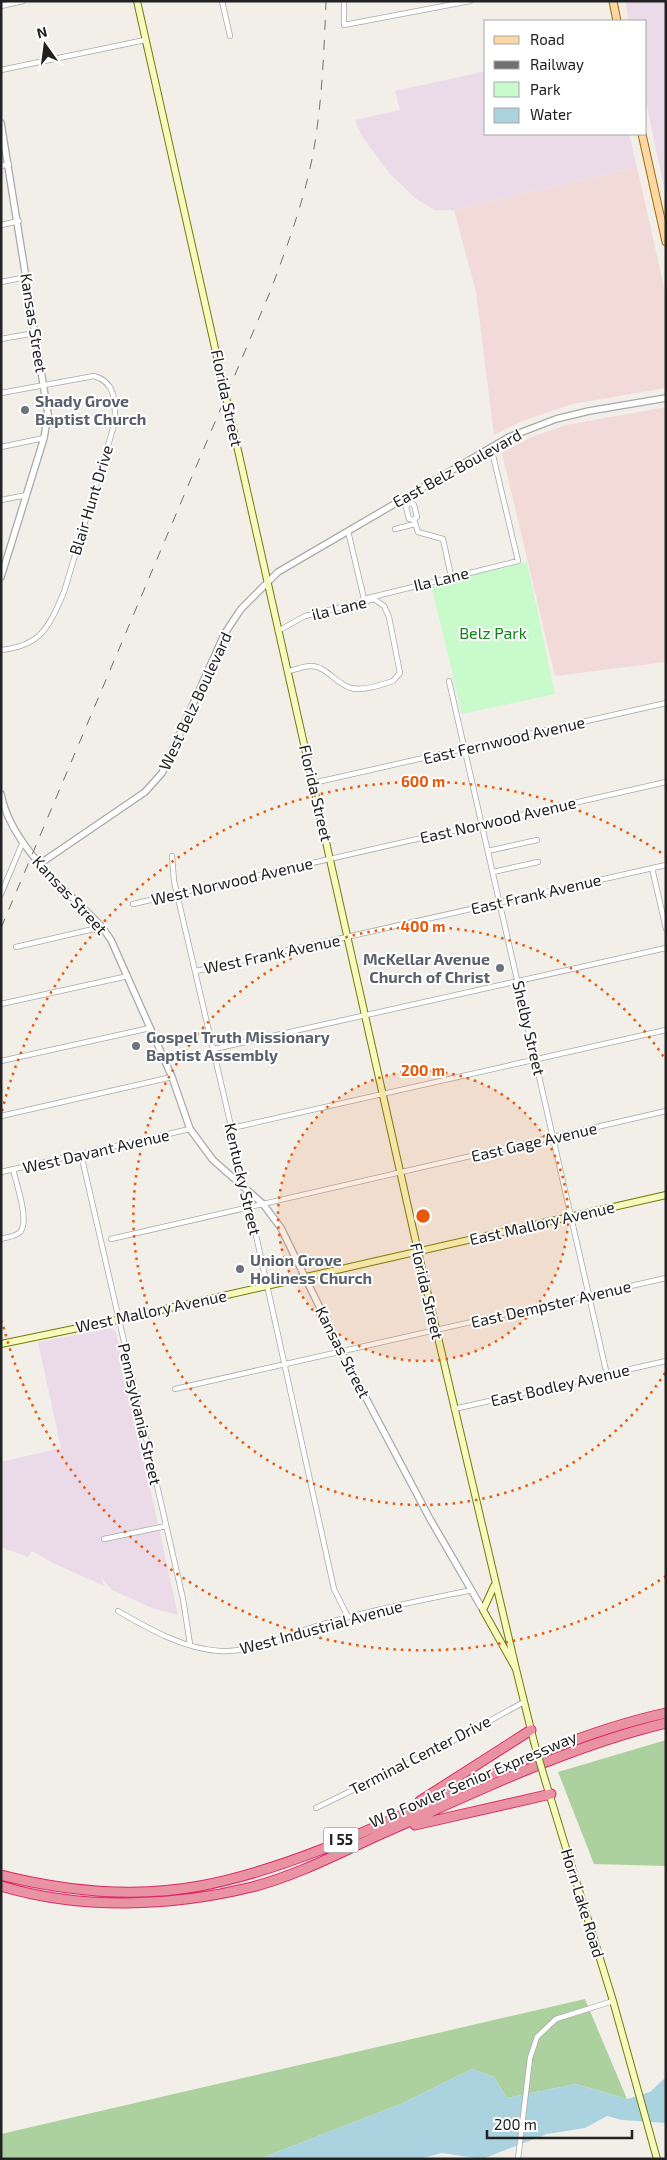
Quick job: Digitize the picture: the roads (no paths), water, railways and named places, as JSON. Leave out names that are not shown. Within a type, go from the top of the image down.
[{"type":"highway","name":"W B Fowler Senior Expressway","points":[[1,1875],[35,1884],[91,1891],[140,1891],[198,1886],[262,1871],[385,1821],[582,1736],[630,1721],[666,1713]]},
{"type":"highway","name":"W B Fowler Senior Expressway","points":[[1,1886],[27,1894],[106,1902],[140,1903],[197,1898],[252,1887],[310,1868],[388,1832],[578,1750],[666,1723]]},
{"type":"highway","points":[[385,1821],[447,1785],[531,1730]]},
{"type":"highway","points":[[388,1832],[551,1794]]},
{"type":"main road","name":"Florida Street","points":[[137,1],[278,631],[367,1014],[418,1252],[516,1669]]},
{"type":"main road","points":[[613,1],[617,20]]},
{"type":"main road","points":[[642,135],[666,242]]},
{"type":"main road","name":"East Mallory Avenue","points":[[418,1252],[666,1195]]},
{"type":"main road","name":"West Mallory Avenue","points":[[1,1344],[118,1320],[418,1252]]},
{"type":"main road","points":[[483,1610],[495,1585]]},
{"type":"main road","name":"Kansas Street","points":[[483,1610],[516,1669],[531,1730]]},
{"type":"main road","name":"Horn Lake Road","points":[[531,1730],[613,2001],[657,2159]]},
{"type":"street","points":[[1,6],[23,1]]},
{"type":"street","points":[[222,1],[230,36]]},
{"type":"street","points":[[344,1],[344,25],[470,1]]},
{"type":"street","points":[[429,1],[430,8]]},
{"type":"street","points":[[1,70],[145,40]]},
{"type":"street","name":"Kansas Street","points":[[1,123],[19,221],[48,414],[44,438],[4,562],[1,577]]},
{"type":"street","points":[[1,166],[9,164]]},
{"type":"street","points":[[1,225],[19,221]]},
{"type":"street","points":[[1,282],[26,277]]},
{"type":"street","points":[[1,339],[35,333]]},
{"type":"street","name":"Blair Hunt Drive","points":[[1,393],[94,376],[103,379],[110,386],[114,401],[115,422],[64,592],[56,610],[41,634],[30,644],[1,650]]},
{"type":"street","name":"East Belz Boulevard","points":[[267,582],[278,572],[408,499],[491,446],[556,419],[589,411],[666,398]]},
{"type":"street","points":[[1,446],[44,438]]},
{"type":"street","name":"Ila Lane","points":[[348,531],[364,599],[518,561],[491,446]]},
{"type":"street","points":[[1,500],[27,495]]},
{"type":"street","points":[[395,529],[414,522],[417,517],[414,505],[408,499]]},
{"type":"street","points":[[408,499],[406,507],[409,519],[414,522],[418,532],[443,539],[452,576]]},
{"type":"street","name":"West Belz Boulevard","points":[[41,863],[145,792],[162,773],[225,633],[241,609],[267,582]]},
{"type":"street","name":"ila Lane","points":[[278,631],[305,616],[374,599],[384,606],[389,617],[400,673],[393,681],[360,689],[352,688],[339,682],[321,668],[311,666],[288,671]]},
{"type":"street","name":"Shelby Street","points":[[449,681],[466,748],[607,1375]]},
{"type":"street","name":"East Fernwood Avenue","points":[[313,783],[666,703]]},
{"type":"street","name":"East Norwood Avenue","points":[[331,858],[666,782]]},
{"type":"street","name":"Kansas Street","points":[[1,794],[3,809],[22,844],[102,927],[111,940],[172,1077],[190,1129],[213,1160],[245,1186],[263,1204],[281,1228],[341,1352],[430,1519],[483,1610]]},
{"type":"street","points":[[488,851],[537,840]]},
{"type":"street","points":[[1,894],[22,844]]},
{"type":"street","name":"Kentucky Street","points":[[172,856],[174,881],[232,1128],[334,1589],[348,1617]]},
{"type":"street","name":"West Norwood Avenue","points":[[133,904],[331,858]]},
{"type":"street","points":[[493,872],[538,862]]},
{"type":"street","name":"East Frank Avenue","points":[[348,938],[666,865]]},
{"type":"street","points":[[652,868],[666,929]]},
{"type":"street","points":[[16,947],[102,927]]},
{"type":"street","name":"West Frank Avenue","points":[[196,971],[348,938]]},
{"type":"street","points":[[214,1049],[666,948]]},
{"type":"street","points":[[1,1004],[128,976]]},
{"type":"street","points":[[1,1061],[150,1028]]},
{"type":"street","points":[[232,1128],[666,1030]]},
{"type":"street","points":[[1,1116],[172,1077]]},
{"type":"street","name":"East Gage Avenue","points":[[111,1239],[666,1111]]},
{"type":"street","name":"West Davant Avenue","points":[[1,1172],[190,1129]]},
{"type":"street","name":"Pennsylvania Street","points":[[81,1154],[183,1599],[190,1644]]},
{"type":"street","points":[[1,1239],[20,1232],[23,1226],[24,1216],[13,1169]]},
{"type":"street","name":"East Dempster Avenue","points":[[176,1389],[666,1278]]},
{"type":"street","name":"East Bodley Avenue","points":[[454,1408],[666,1361]]},
{"type":"street","points":[[104,1539],[166,1526]]},
{"type":"street","name":"West Industrial Avenue","points":[[118,1611],[152,1631],[190,1644],[220,1651],[240,1650],[348,1617],[472,1590]]},
{"type":"street","name":"Terminal Center Drive","points":[[316,1808],[451,1742],[524,1702]]},
{"type":"street","points":[[518,2159],[534,2043],[542,2030],[563,2015],[613,2001]]},
{"type":"water","points":[[472,2069],[494,2077],[507,2098],[576,2084],[627,2099],[650,2092],[666,2077],[666,2123],[622,2120],[607,2116],[585,2128],[547,2134],[482,2159],[442,2153],[419,2159],[259,2159],[401,2104]]},
{"type":"railway","points":[[1,928],[270,292],[289,241],[305,189],[319,116],[326,1]]},
{"type":"place","name":"Shady Grove Baptist Church","points":[[25,410]]},
{"type":"place","name":"McKellar Avenue Church of Christ","points":[[500,968]]},
{"type":"place","name":"Gospel Truth Missionary Baptist Assembly","points":[[136,1046]]},
{"type":"place","name":"Union Grove Holiness Church","points":[[240,1269]]},
{"type":"park label","name":"Belz Park","points":[[493,633]]}]
